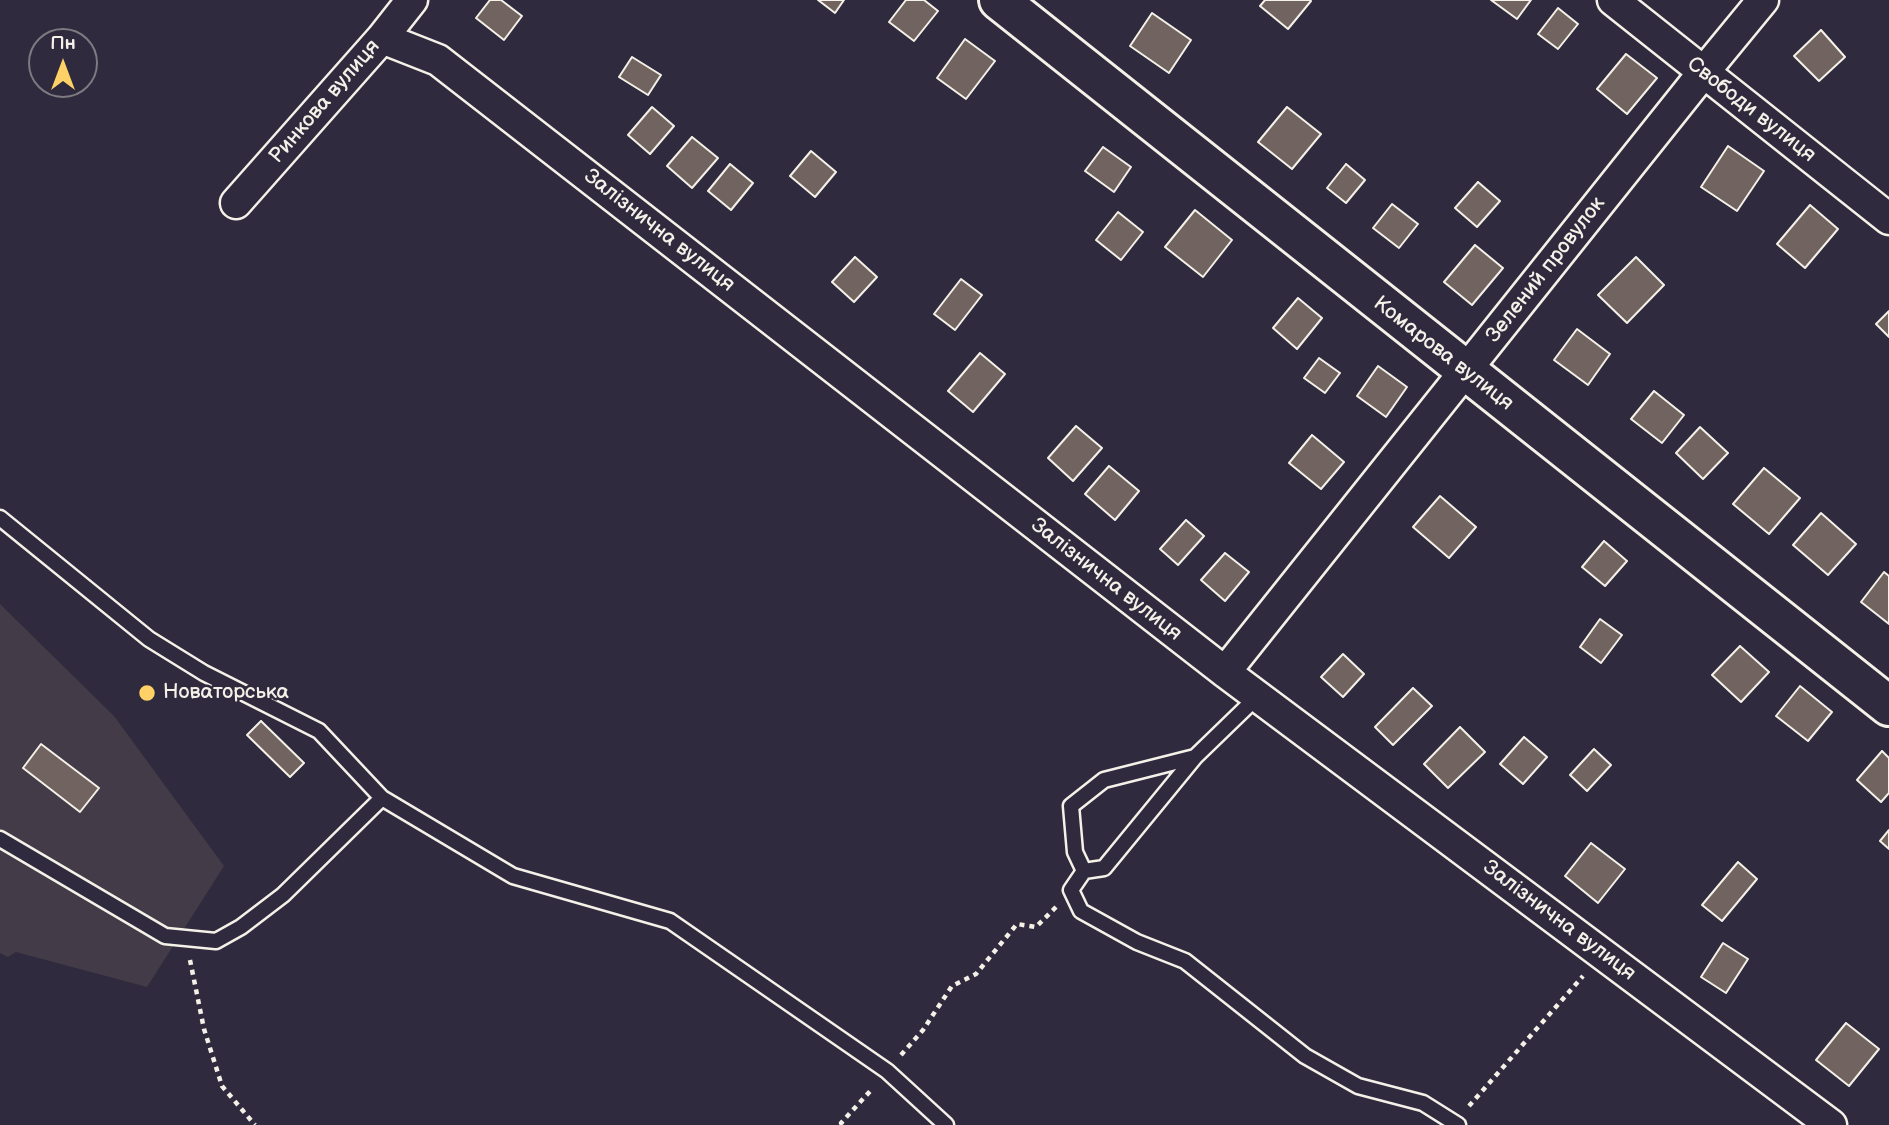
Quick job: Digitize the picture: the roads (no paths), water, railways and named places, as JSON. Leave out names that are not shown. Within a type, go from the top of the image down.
[{"type":"main road","name":"Комарова вулиця","points":[[999,0],[1889,706]]},
{"type":"street","name":"Ринкова вулиця","points":[[236,203],[382,38],[412,0]]},
{"type":"street","name":"Свободи вулиця","points":[[1613,0],[1889,219]]},
{"type":"street","name":"Зелений провулок","points":[[1225,672],[1763,0]]},
{"type":"street","name":"Залізнична вулиця","points":[[382,38],[438,60],[1225,672],[1831,1125]]},
{"type":"lane","points":[[0,518],[149,639],[204,673],[319,731],[382,798],[513,876],[670,921],[887,1071],[946,1125]]},
{"type":"lane","points":[[1258,696],[1195,757],[1104,868],[1084,871],[1071,890],[1081,911],[1137,942],[1185,961],[1305,1056],[1358,1086],[1423,1103],[1456,1124]]},
{"type":"lane","points":[[1084,871],[1076,852],[1071,806],[1104,780],[1195,757]]},
{"type":"lane","points":[[0,839],[165,936],[216,941],[241,927],[283,895],[382,798]]},
{"type":"place","name":"Новаторська","points":[[147,693]]}]
